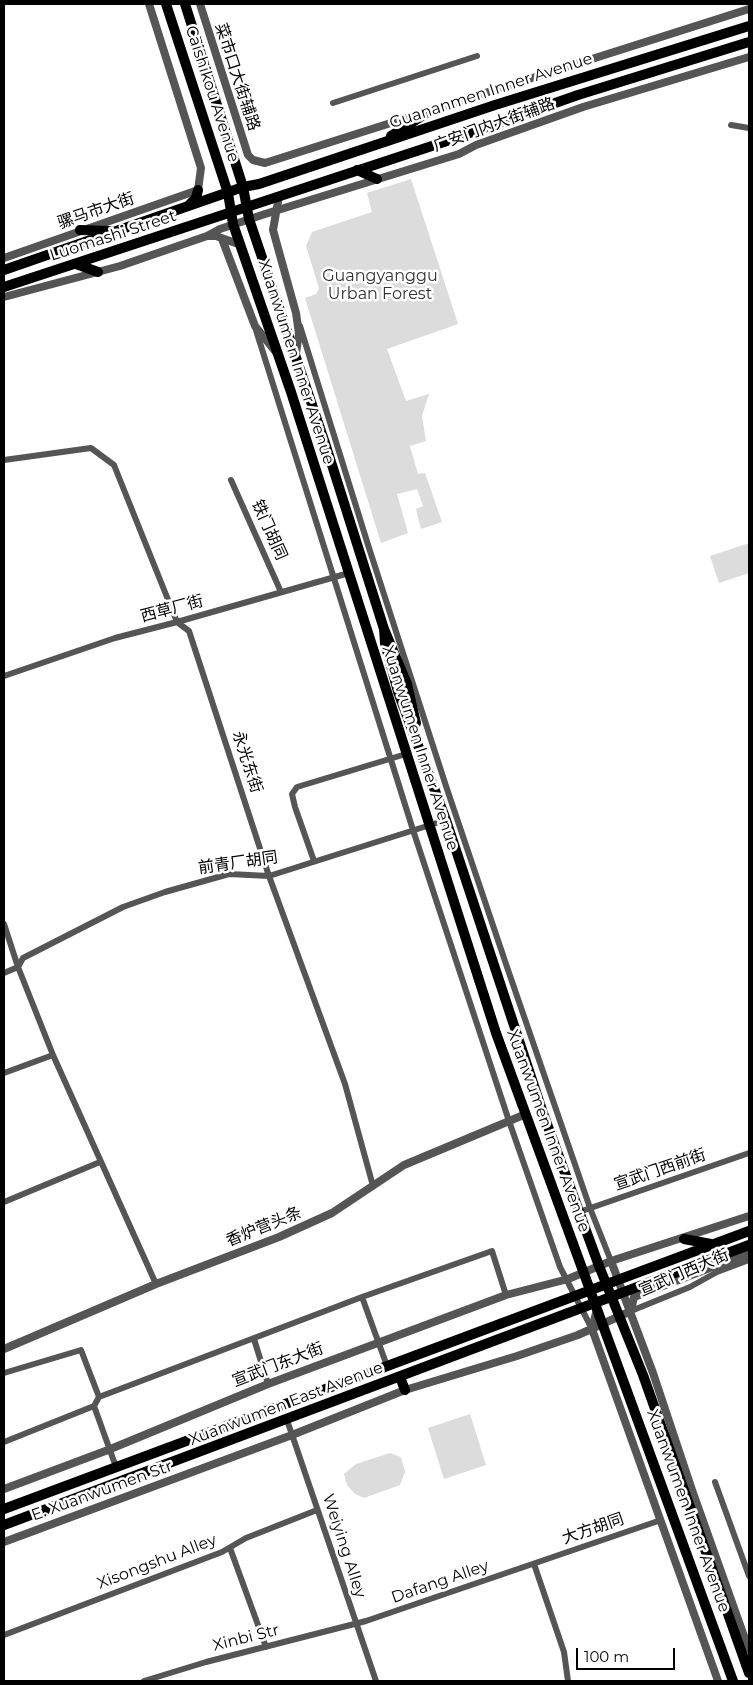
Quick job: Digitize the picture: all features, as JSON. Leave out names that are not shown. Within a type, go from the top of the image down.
[{"type":"main road","name":"Caishikou Avenue","points":[[166,4],[228,193],[231,212]]},
{"type":"main road","name":"Xuanwumen Inner Avenue","points":[[184,4],[244,188],[249,219],[328,452],[384,629],[385,643],[398,692],[446,820],[543,1113],[599,1266],[612,1296],[749,1673]]},
{"type":"main road","name":"Guananmen Inner Avenue","points":[[4,270],[228,193],[557,85],[749,26]]},
{"type":"main road","name":"Guananmen Inner Avenue","points":[[246,206],[578,95],[749,42]]},
{"type":"main road","points":[[377,145],[428,112]]},
{"type":"main road","points":[[357,170],[377,179]]},
{"type":"main road","points":[[186,208],[196,198],[198,190]]},
{"type":"main road","name":"Luomashi Street","points":[[4,287],[246,206]]},
{"type":"main road","name":"Xuanwumen Inner Avenue","points":[[231,212],[496,1033],[733,1681]]},
{"type":"main road","points":[[80,230],[119,231]]},
{"type":"main road","points":[[76,264],[98,272]]},
{"type":"main road","points":[[388,1366],[589,1289],[749,1231]]},
{"type":"main road","points":[[684,1239],[712,1244]]},
{"type":"main road","name":"Xuanwumen East Avenue","points":[[4,1525],[578,1309],[596,1305],[612,1296],[749,1245]]},
{"type":"main road","name":"Xuanwumen East Avenue","points":[[4,1509],[388,1366]]},
{"type":"main road","points":[[400,1377],[405,1390]]},
{"type":"street","points":[[149,4],[201,168],[198,190]]},
{"type":"street","name":"菜市口大街辅路","points":[[200,4],[250,157]]},
{"type":"street","name":"广安门内大街辅路","points":[[250,157],[258,162],[265,163],[749,9]]},
{"type":"street","points":[[333,103],[477,56]]},
{"type":"street","name":"广安门内大街辅路","points":[[4,297],[98,272],[207,236],[234,224],[288,206],[460,154],[476,145],[584,107],[749,57]]},
{"type":"street","points":[[731,125],[749,128]]},
{"type":"street","name":"骡马市大街","points":[[4,258],[198,190]]},
{"type":"street","points":[[279,196],[273,230],[296,314],[418,700],[590,1208],[631,1311],[749,1650]]},
{"type":"street","points":[[274,220],[288,206]]},
{"type":"street","points":[[207,236],[241,245]]},
{"type":"street","points":[[222,239],[255,326],[332,578],[509,1121],[560,1266],[592,1329],[718,1681]]},
{"type":"street","points":[[295,355],[299,334],[296,314]]},
{"type":"street","points":[[255,326],[278,354]]},
{"type":"street","name":"永光东街","points":[[4,460],[90,448],[114,465],[178,622],[189,631],[270,876],[345,1084],[373,1186]]},
{"type":"street","name":"铁门胡同","points":[[231,480],[282,592]]},
{"type":"street","name":"西草厂街","points":[[4,676],[115,638],[349,573]]},
{"type":"street","points":[[314,861],[292,794],[297,787],[406,754]]},
{"type":"street","name":"前青厂胡同","points":[[4,973],[18,967],[23,958],[132,904],[198,881],[229,874],[270,876],[446,820]]},
{"type":"street","points":[[4,924],[18,967],[53,1056],[156,1284]]},
{"type":"street","points":[[4,1073],[53,1056]]},
{"type":"street","name":"香炉营头条","points":[[4,1349],[156,1284],[288,1233],[332,1213],[404,1165],[526,1114]]},
{"type":"street","name":"宣武门西前街","points":[[579,1212],[749,1153]]},
{"type":"street","points":[[4,1202],[100,1162]]},
{"type":"street","name":"宣武门东大街","points":[[4,1489],[108,1450],[268,1384],[506,1295],[568,1279],[611,1261],[684,1239],[749,1216]]},
{"type":"street","points":[[4,1442],[94,1406],[99,1397],[362,1297],[492,1251],[506,1295]]},
{"type":"street","name":"宣武门西大街","points":[[634,1297],[749,1253]]},
{"type":"street","name":"宣武门西大街","points":[[631,1311],[690,1287],[717,1272],[749,1260]]},
{"type":"street","points":[[623,1292],[634,1297],[631,1311]]},
{"type":"street","points":[[362,1297],[388,1366]]},
{"type":"street","points":[[592,1329],[596,1305]]},
{"type":"street","points":[[405,1390],[517,1356],[592,1329],[631,1311]]},
{"type":"street","points":[[254,1339],[268,1384]]},
{"type":"street","points":[[4,1373],[81,1350],[99,1397]]},
{"type":"street","name":"E. Xuanwumen Str","points":[[4,1542],[292,1435],[405,1390]]},
{"type":"street","points":[[94,1406],[108,1450],[116,1467]]},
{"type":"street","name":"Weiying Alley","points":[[287,1420],[376,1681]]},
{"type":"street","points":[[648,1483],[655,1464]]},
{"type":"street","points":[[715,1482],[749,1576]]},
{"type":"street","name":"Xisongshu Alley","points":[[4,1635],[230,1548],[246,1538],[317,1510]]},
{"type":"street","name":"大方胡同","points":[[534,1564],[661,1520]]},
{"type":"street","points":[[230,1548],[266,1646]]},
{"type":"street","points":[[534,1564],[564,1652],[568,1681]]},
{"type":"street","name":"Dafang Alley","points":[[356,1624],[534,1564]]},
{"type":"street","name":"Xinbi Str","points":[[144,1681],[206,1662],[356,1624]]},
{"type":"green space","name":"Guangyanggu Urban Forest","points":[[411,179],[458,324],[387,349],[406,401],[429,394],[422,416],[426,441],[410,446],[418,474],[425,473],[442,522],[421,529],[416,509],[423,506],[417,489],[397,494],[408,533],[381,543],[305,298],[316,294],[319,288],[306,246],[312,232],[372,212],[367,193]]},
{"type":"green space","points":[[749,543],[749,573],[719,583],[710,556]]},
{"type":"green space","points":[[470,1414],[486,1465],[444,1479],[428,1428]]},
{"type":"green space","points":[[390,1453],[401,1457],[405,1472],[400,1485],[364,1498],[355,1494],[347,1485],[344,1474],[356,1464]]}]
